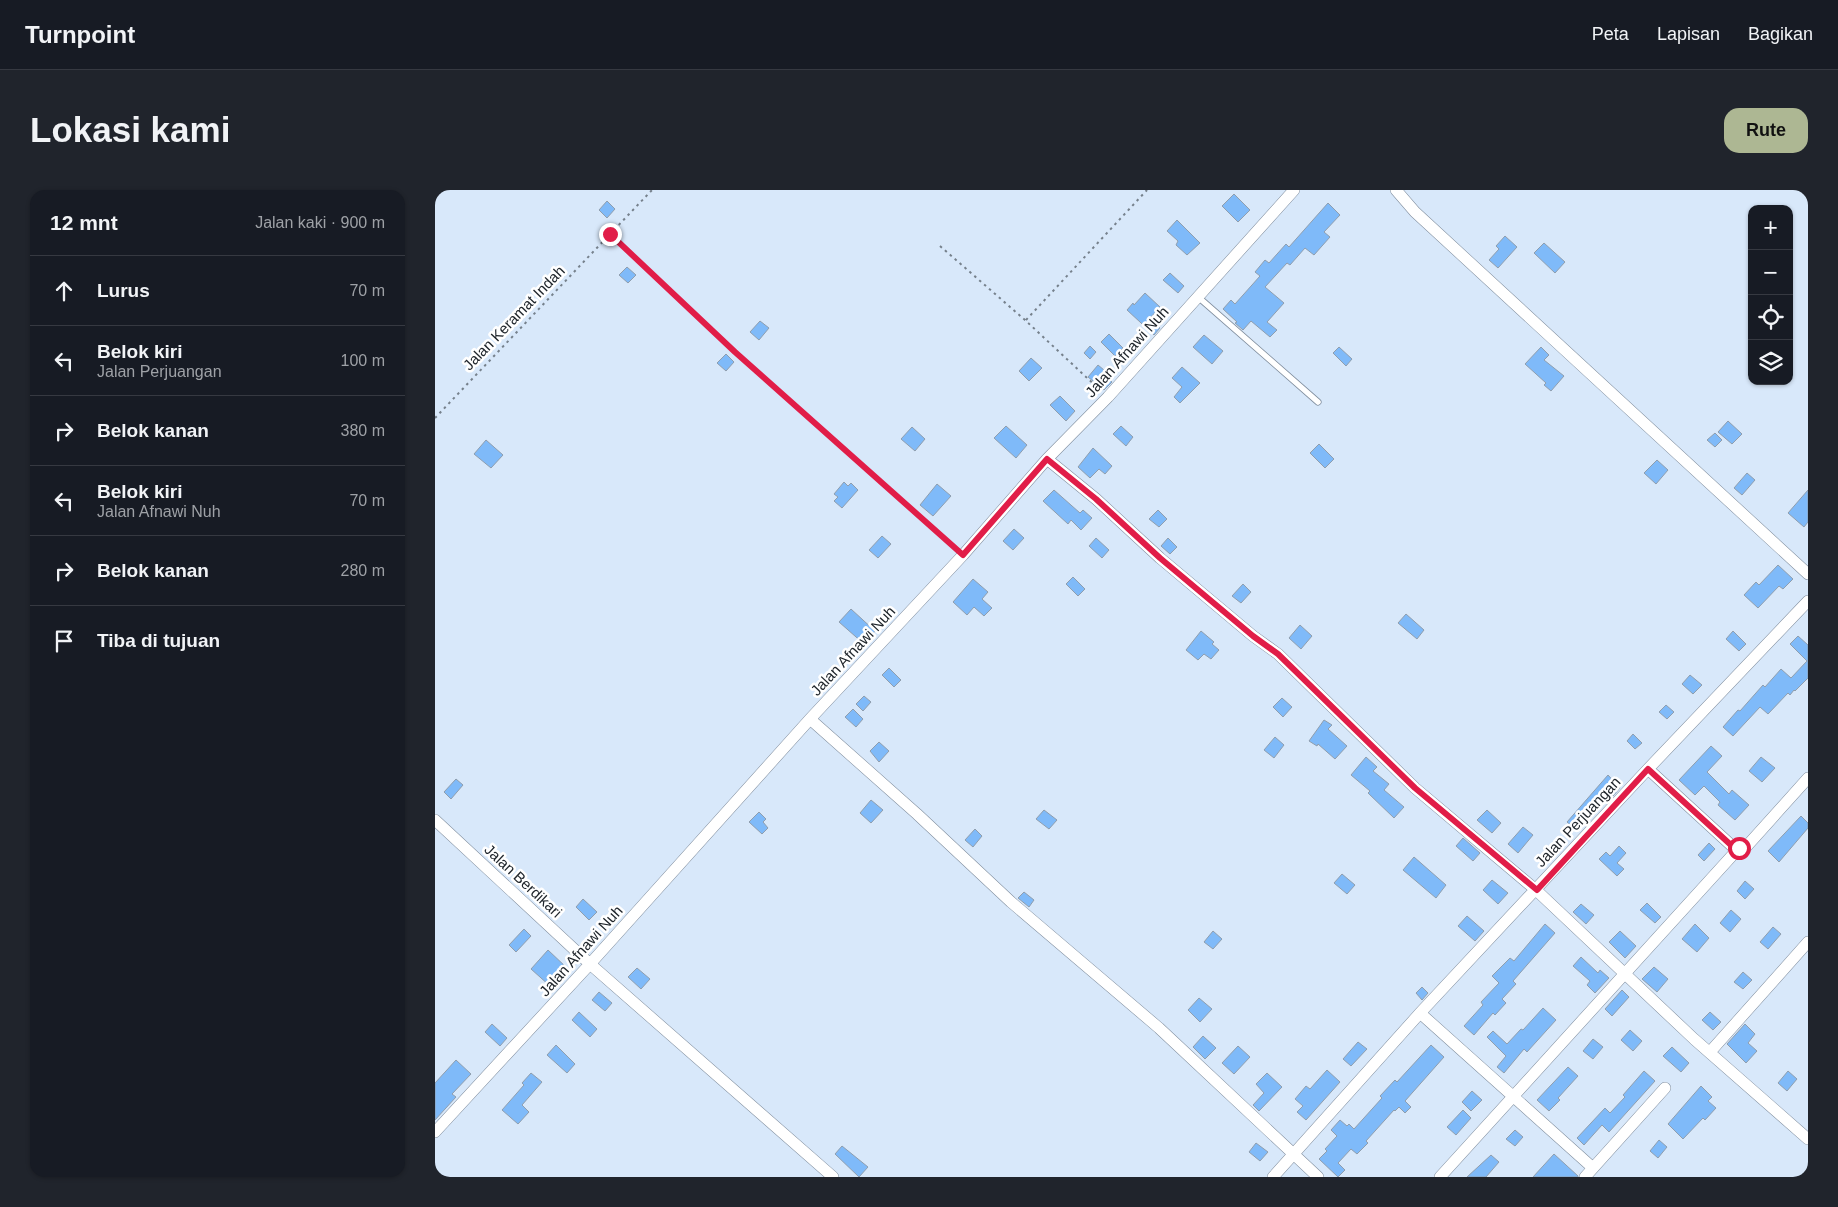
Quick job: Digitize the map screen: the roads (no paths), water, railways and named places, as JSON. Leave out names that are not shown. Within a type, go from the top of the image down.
[{"type":"street","name":"Jalan Afnawi Nuh","points":[[435,1132],[590,964],[810,719],[963,555],[1047,459],[1108,397],[1294,190]]},
{"type":"street","points":[[1396,190],[1437,232],[1808,574]]},
{"type":"street","points":[[1047,459],[1096,499],[1160,558],[1253,636],[1278,654],[1415,788],[1537,890],[1624,974],[1808,1140]]},
{"type":"street","name":"Jalan Perjuangan","points":[[1273,1177],[1420,1014],[1648,769],[1808,602]]},
{"type":"street","points":[[810,719],[917,814],[1011,902],[1159,1028],[1318,1177]]},
{"type":"street","points":[[1648,769],[1732,846],[1739,848],[1745,847],[1808,778]]},
{"type":"street","name":"Jalan Berdikari","points":[[435,820],[590,964],[833,1177]]},
{"type":"street","points":[[1440,1177],[1739,848]]},
{"type":"street","points":[[1710,1052],[1808,942]]},
{"type":"street","points":[[1420,1014],[1593,1168]]},
{"type":"street","points":[[1585,1177],[1665,1088]]},
{"type":"lane","points":[[1197,296],[1318,402]]}]
